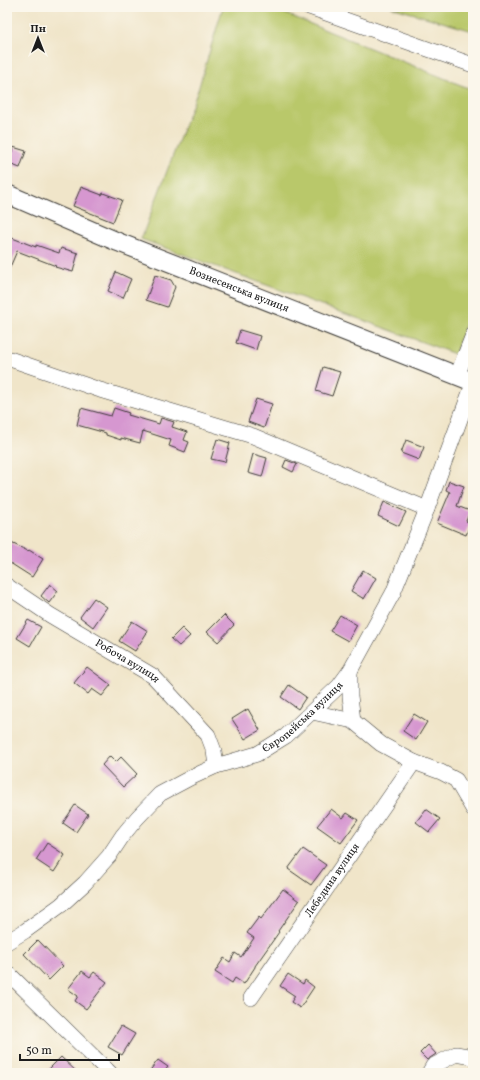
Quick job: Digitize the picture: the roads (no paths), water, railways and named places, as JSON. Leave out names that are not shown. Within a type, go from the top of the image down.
[{"type":"main road","name":"Вознесенська вулиця","points":[[7,194],[118,242],[468,381]]},
{"type":"street","points":[[309,7],[473,65]]},
{"type":"street","name":"Європейська вулиця","points":[[7,942],[61,905],[85,884],[109,856],[137,818],[160,794],[216,766],[257,754],[286,736],[339,686],[350,671],[393,593],[427,509],[468,381],[473,335]]},
{"type":"street","points":[[7,358],[100,390],[254,436],[427,509]]},
{"type":"street","name":"Робоча вулиця","points":[[7,586],[50,615],[153,676],[208,735],[214,751],[216,766]]},
{"type":"street","points":[[350,671],[350,696],[353,721]]},
{"type":"street","points":[[312,712],[353,721],[381,744],[414,762],[441,772],[456,780],[473,809]]},
{"type":"street","name":"Лебедина вулиця","points":[[251,998],[414,762]]},
{"type":"street","points":[[7,972],[110,1073]]},
{"type":"street","points":[[429,1073],[433,1066],[456,1054],[473,1057]]}]
